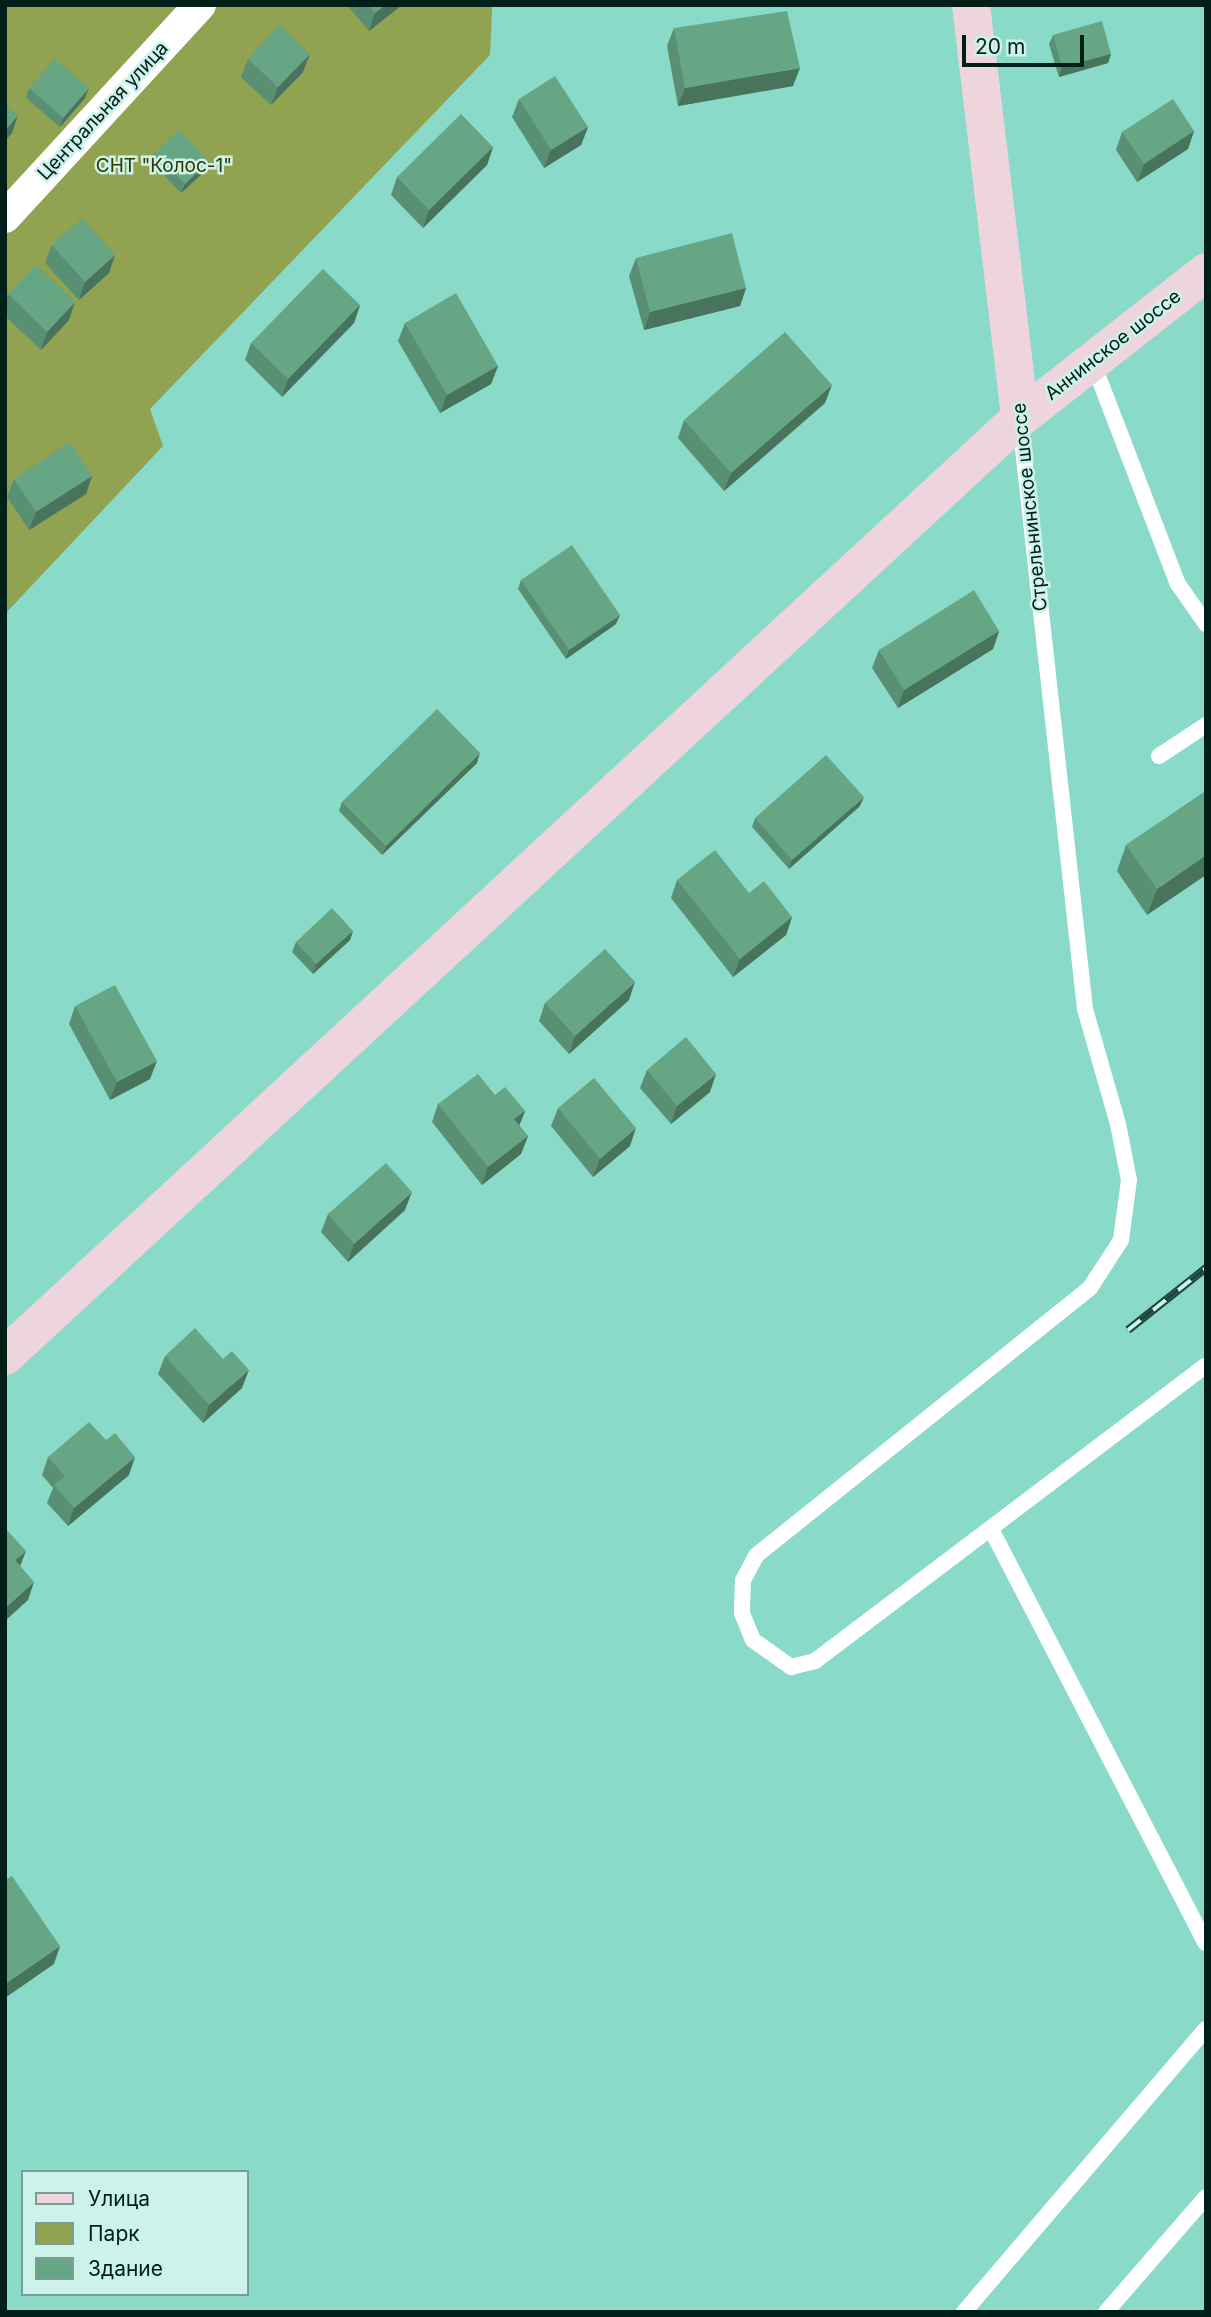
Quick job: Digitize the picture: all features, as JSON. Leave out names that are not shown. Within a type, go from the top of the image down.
[{"type":"main road","name":"Стрельнинское шоссе","points":[[971,5],[1020,418]]},
{"type":"main road","name":"Аннинское шоссе","points":[[5,1356],[1020,418],[1206,272]]},
{"type":"street","name":"Центральная улица","points":[[5,217],[200,5]]},
{"type":"lane","points":[[1092,360],[1178,584],[1206,624]]},
{"type":"lane","name":"Стрельнинское шоссе","points":[[1020,418],[1084,1009],[1118,1124],[1129,1180],[1121,1240],[1090,1287],[756,1556],[743,1580],[742,1613],[753,1640],[791,1667],[815,1661],[992,1531],[1206,1365]]},
{"type":"lane","points":[[1159,756],[1206,725]]},
{"type":"lane","points":[[992,1531],[1206,1943]]},
{"type":"lane","points":[[964,2312],[1206,2029]]},
{"type":"lane","points":[[1106,2312],[1206,2197]]},
{"type":"green space","name":"СНТ \"Колос-1\"","points":[[5,5],[492,5],[492,12],[490,55],[150,409],[163,446],[5,614]]},
{"type":"building","points":[[368,5],[385,5],[375,13]]},
{"type":"building","points":[[787,11],[800,68],[685,88],[674,28]]},
{"type":"building","points":[[1102,21],[1111,54],[1062,67],[1053,35]]},
{"type":"building","points":[[279,25],[310,54],[278,87],[248,59]]},
{"type":"building","points":[[55,59],[89,88],[63,118],[29,88]]},
{"type":"building","points":[[555,76],[588,127],[551,150],[519,99]]},
{"type":"building","points":[[1173,99],[1194,131],[1144,164],[1122,132]]},
{"type":"building","points":[[5,105],[18,115],[5,131]]},
{"type":"building","points":[[461,114],[493,147],[429,210],[397,177]]},
{"type":"building","points":[[179,130],[209,161],[185,184],[155,153]]},
{"type":"building","points":[[82,218],[115,255],[85,282],[52,245]]},
{"type":"building","points":[[732,233],[746,288],[650,312],[636,258]]},
{"type":"building","points":[[36,265],[75,302],[47,332],[8,294]]},
{"type":"building","points":[[323,269],[360,305],[288,379],[251,343]]},
{"type":"building","points":[[456,293],[498,366],[447,395],[405,323]]},
{"type":"building","points":[[785,332],[832,385],[731,473],[684,420]]},
{"type":"building","points":[[70,442],[92,476],[36,512],[14,479]]},
{"type":"building","points":[[572,545],[620,615],[569,650],[521,580]]},
{"type":"building","points":[[974,590],[999,631],[904,690],[879,650]]},
{"type":"building","points":[[437,709],[480,753],[386,846],[342,802]]},
{"type":"building","points":[[826,755],[864,797],[792,860],[755,818]]},
{"type":"building","points":[[1206,791],[1206,855],[1157,889],[1126,845]]},
{"type":"building","points":[[715,850],[749,893],[764,881],[792,917],[740,959],[677,880]]},
{"type":"building","points":[[332,908],[353,931],[316,964],[296,942]]},
{"type":"building","points":[[605,949],[635,982],[575,1036],[545,1003]]},
{"type":"building","points":[[115,985],[157,1061],[117,1082],[75,1006]]},
{"type":"building","points":[[686,1037],[716,1074],[677,1106],[647,1070]]},
{"type":"building","points":[[478,1074],[495,1095],[505,1087],[525,1111],[514,1119],[528,1136],[488,1167],[438,1104]]},
{"type":"building","points":[[594,1078],[636,1128],[600,1159],[558,1108]]},
{"type":"building","points":[[386,1163],[412,1192],[354,1244],[328,1214]]},
{"type":"building","points":[[195,1328],[223,1359],[232,1351],[249,1370],[209,1405],[165,1356]]},
{"type":"building","points":[[89,1422],[106,1440],[115,1433],[135,1457],[74,1508],[54,1485],[65,1476],[48,1457]]},
{"type":"building","points":[[5,1528],[26,1551],[15,1560],[34,1582],[5,1608]]},
{"type":"building","points":[[12,1876],[60,1946],[5,1984],[5,1880]]},
{"type":"railway","points":[[1128,1330],[1206,1268]]}]
